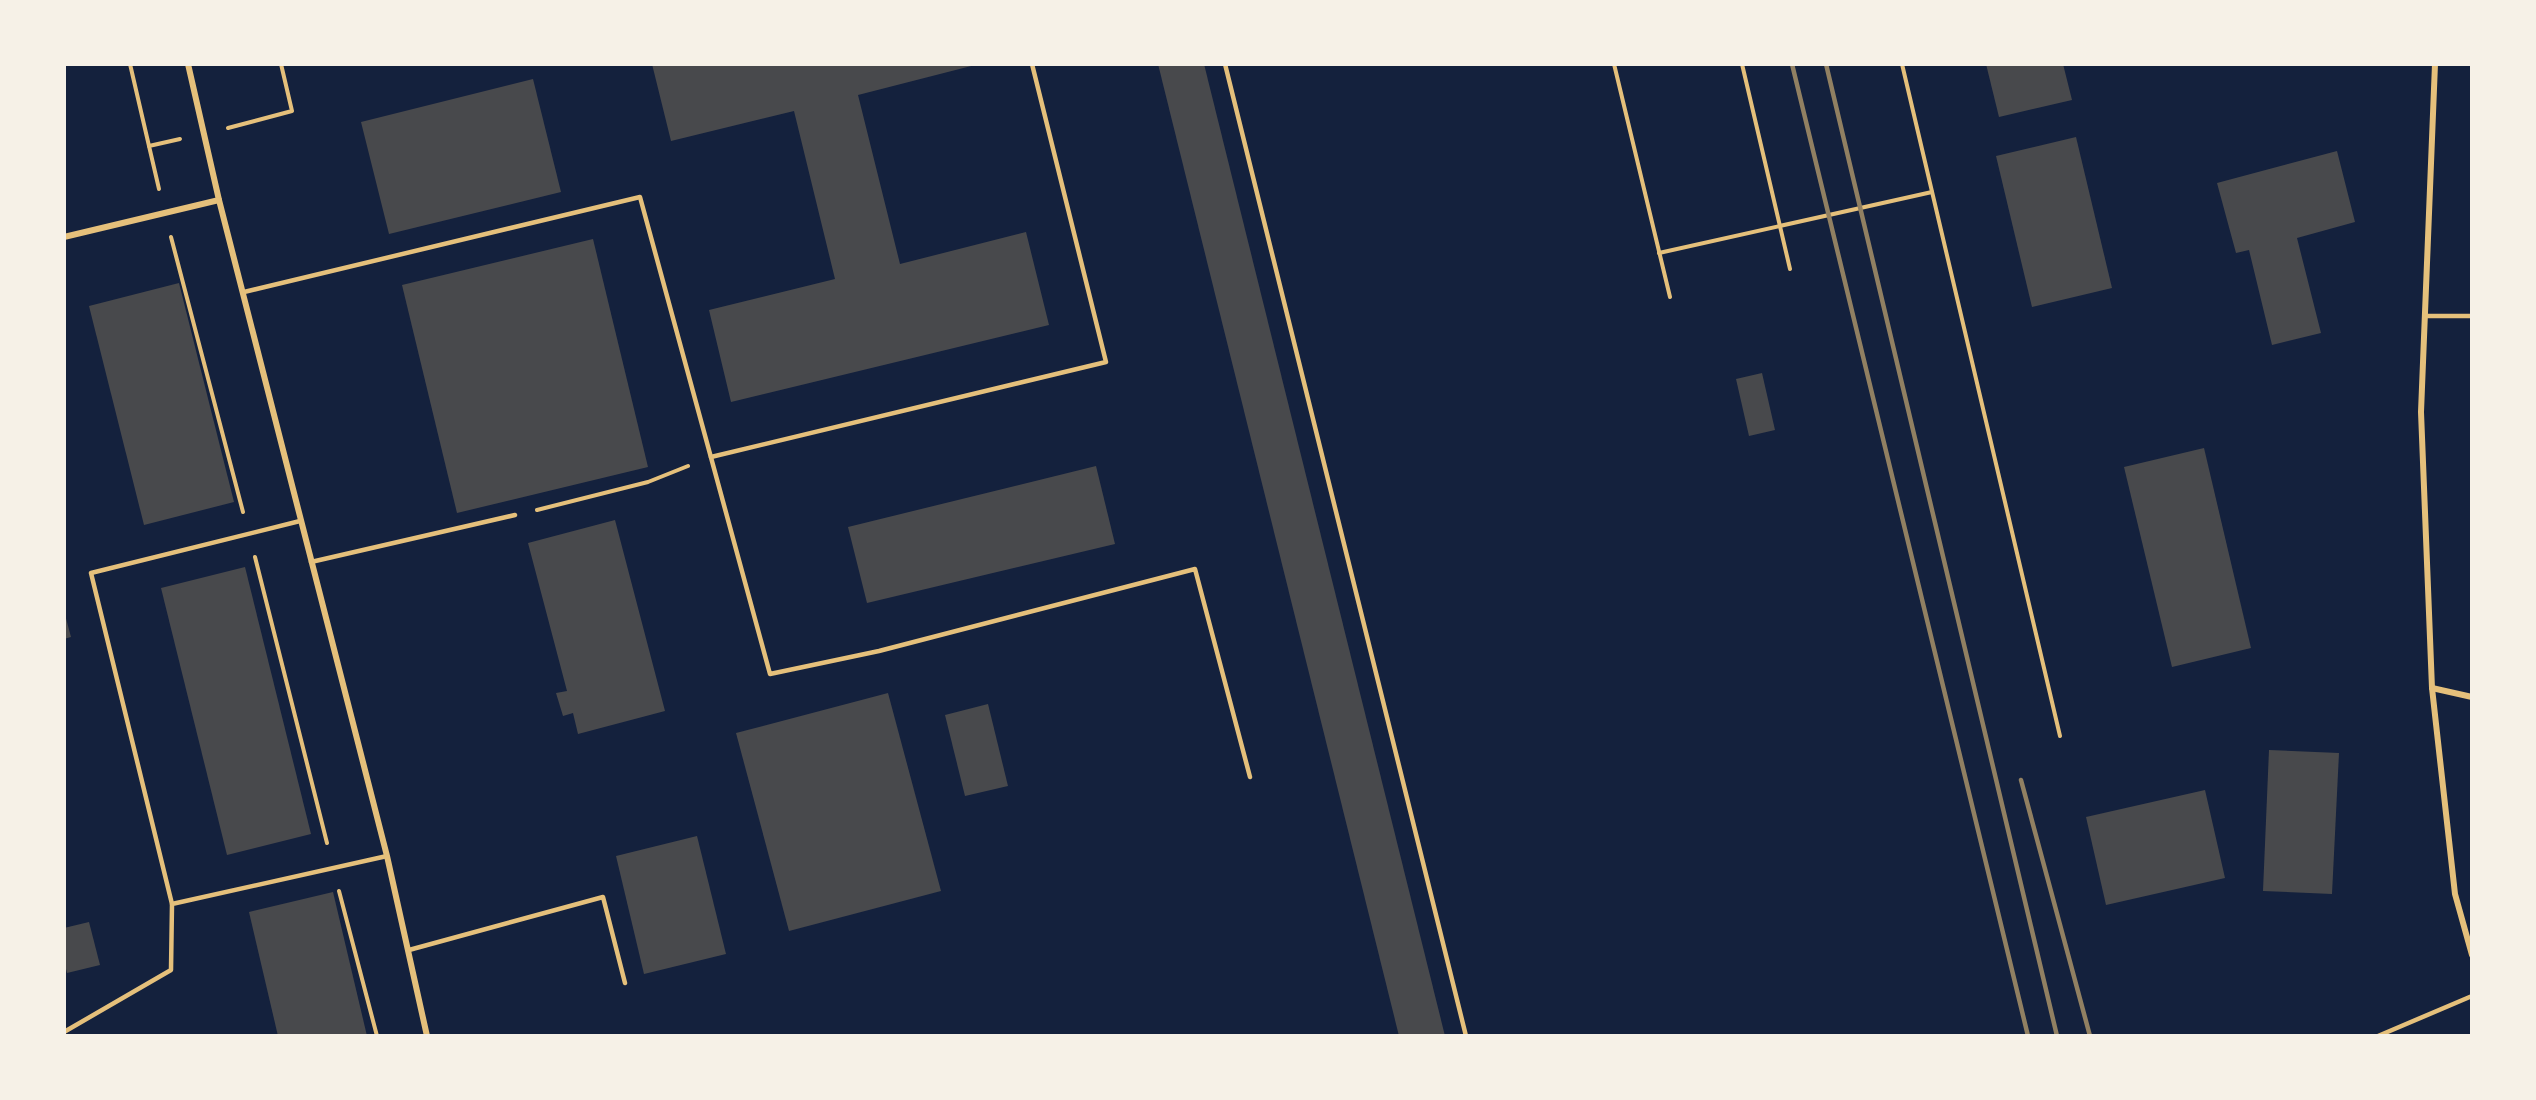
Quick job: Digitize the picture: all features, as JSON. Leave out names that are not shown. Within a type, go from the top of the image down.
[{"type":"street","points":[[188,64],[219,200],[387,856],[427,1035]]},
{"type":"street","points":[[2435,64],[2421,412],[2432,688],[2456,894],[2472,955]]},
{"type":"street","points":[[64,237],[219,200]]},
{"type":"street","points":[[2432,688],[2472,697]]},
{"type":"lane","points":[[711,457],[1106,362],[1032,64]]},
{"type":"lane","points":[[1226,64],[1466,1035]]},
{"type":"lane","points":[[244,292],[640,197],[770,674],[879,651],[1195,569],[1250,777]]},
{"type":"lane","points":[[2425,316],[2472,316]]},
{"type":"lane","points":[[311,562],[514,515]]},
{"type":"lane","points":[[64,1032],[171,970],[172,903],[91,573],[300,521]]},
{"type":"lane","points":[[172,903],[387,856]]},
{"type":"lane","points":[[409,950],[603,897],[625,982]]},
{"type":"lane","points":[[2378,1035],[2472,996]]},
{"type":"path","points":[[130,64],[149,146]]},
{"type":"path","points":[[1614,64],[1670,297]]},
{"type":"path","points":[[1742,64],[1790,269]]},
{"type":"path","points":[[1902,64],[2060,736]]},
{"type":"path","points":[[1659,253],[1932,192]]},
{"type":"path","points":[[514,515],[648,482],[711,457]]},
{"type":"building","points":[[652,64],[979,64],[858,95],[900,264],[1026,232],[1049,325],[731,402],[709,310],[835,279],[794,111],[671,141]]},
{"type":"building","points":[[1158,64],[1204,64],[1445,1036],[1399,1036]]},
{"type":"building","points":[[1986,64],[2063,64],[2072,100],[1999,117]]},
{"type":"building","points":[[533,79],[561,192],[389,234],[361,122]]},
{"type":"building","points":[[2076,137],[2112,288],[2032,307],[1996,156]]},
{"type":"building","points":[[2337,151],[2355,222],[2297,238],[2321,333],[2272,345],[2249,250],[2236,253],[2217,183]]},
{"type":"building","points":[[593,239],[648,467],[457,513],[402,285]]},
{"type":"building","points":[[179,283],[234,502],[144,525],[89,306]]},
{"type":"building","points":[[1762,373],[1775,430],[1749,436],[1736,379]]},
{"type":"building","points":[[2204,448],[2251,648],[2172,667],[2124,467]]},
{"type":"building","points":[[1096,466],[1115,544],[867,603],[848,527]]},
{"type":"building","points":[[615,520],[665,711],[578,734],[573,713],[563,716],[556,693],[567,691],[528,543]]},
{"type":"building","points":[[245,567],[311,834],[227,855],[161,588]]},
{"type":"building","points":[[64,611],[71,637],[64,639]]},
{"type":"building","points":[[888,693],[941,891],[789,931],[736,733]]},
{"type":"building","points":[[988,704],[1008,786],[965,796],[945,715]]},
{"type":"building","points":[[2269,750],[2339,753],[2332,894],[2263,891]]},
{"type":"building","points":[[2205,790],[2225,878],[2106,905],[2086,817]]},
{"type":"building","points":[[697,836],[726,954],[644,974],[616,856]]},
{"type":"building","points":[[333,892],[367,1036],[278,1036],[249,912]]},
{"type":"building","points":[[89,922],[100,965],[67,973],[64,961],[64,928]]},
{"type":"railway","points":[[1792,64],[2028,1036]]},
{"type":"railway","points":[[1826,64],[2057,1036]]},
{"type":"railway","points":[[2021,780],[2090,1036]]}]
